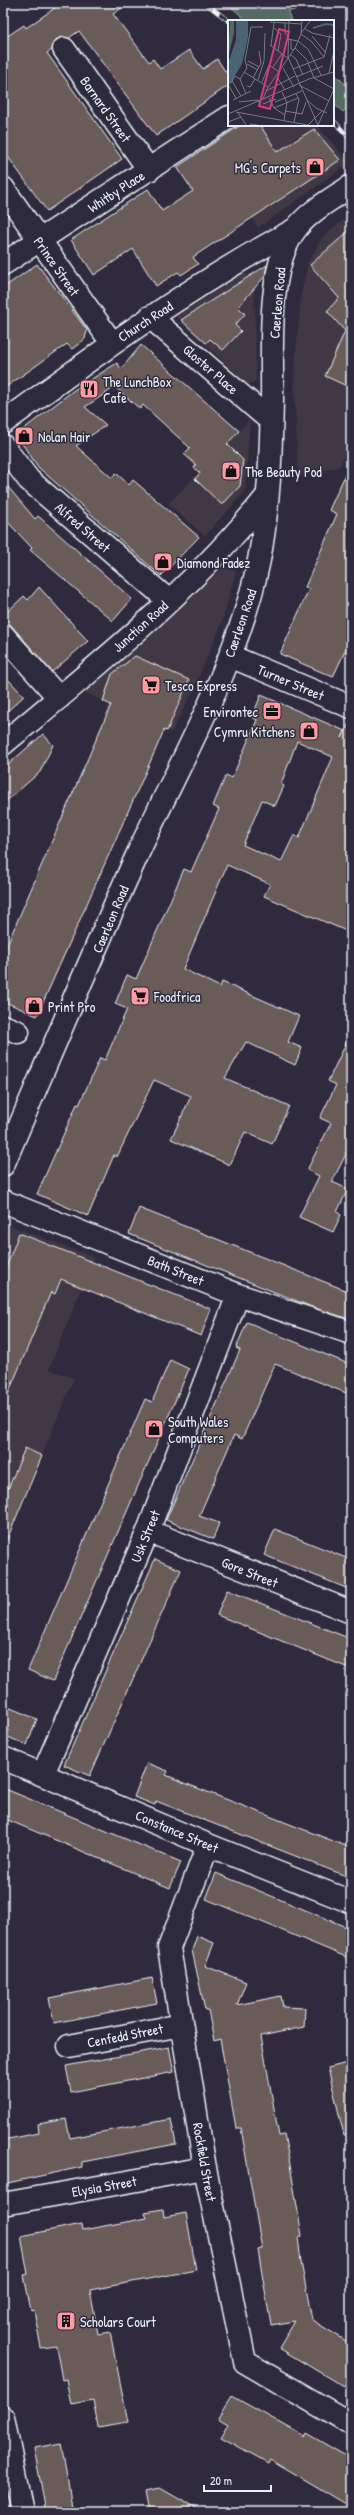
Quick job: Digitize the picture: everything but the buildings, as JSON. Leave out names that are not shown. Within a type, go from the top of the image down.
[{"type":"street","name":"Barnard Street","points":[[64,49],[149,170]]},
{"type":"street","name":"Whitby Place","points":[[3,264],[228,118]]},
{"type":"street","name":"Caerleon Road","points":[[3,1165],[138,853],[230,656],[254,582],[267,496],[276,283],[281,254],[294,230],[319,208],[351,186]]},
{"type":"street","name":"Prince Street","points":[[3,188],[112,343]]},
{"type":"street","name":"Church Road","points":[[3,423],[150,317],[255,251],[294,230]]},
{"type":"street","name":"Gloster Place","points":[[150,317],[271,421]]},
{"type":"street","name":"Alfred Street","points":[[3,446],[29,480],[169,601]]},
{"type":"street","name":"Junction Road","points":[[3,744],[59,698],[169,601],[235,534],[267,496]]},
{"type":"street","points":[[3,635],[59,698]]},
{"type":"street","name":"Turner Street","points":[[230,656],[351,707]]},
{"type":"street","name":"Bath Street","points":[[3,1201],[238,1295],[351,1334]]},
{"type":"street","name":"Usk Street","points":[[43,1774],[148,1531],[238,1295]]},
{"type":"street","name":"Gore Street","points":[[148,1531],[351,1612]]},
{"type":"street","name":"Constance Street","points":[[3,1758],[208,1845],[351,1902]]},
{"type":"street","name":"Rockfield Street","points":[[208,1845],[169,1948],[205,2168],[245,2362],[351,2424]]},
{"type":"street","name":"Cenfedd Street","points":[[69,2046],[181,2025]]},
{"type":"street","name":"Elysia Street","points":[[3,2204],[205,2168]]},
{"type":"street","points":[[3,2418],[22,2512]]},
{"type":"shaded area","points":[[228,126],[318,126],[349,163],[258,228],[203,142]]},
{"type":"shaded area","points":[[351,214],[351,441],[340,466],[298,477],[294,377],[301,294],[308,263],[322,237]]},
{"type":"shaded area","points":[[244,273],[254,280],[256,382],[247,384],[176,317]]},
{"type":"shaded area","points":[[250,420],[245,491],[205,536],[168,504]]},
{"type":"shaded area","points":[[224,567],[236,571],[221,625],[191,695],[171,733],[80,690]]},
{"type":"shaded area","points":[[6,1224],[94,1257],[49,1369],[74,1378],[9,1535],[3,1533],[3,1232]]},
{"type":"green space","points":[[227,3],[351,3],[351,7],[309,5],[288,12],[291,20],[246,20]]},
{"type":"green space","points":[[334,73],[351,90],[351,104],[343,112],[334,104]]},
{"type":"railway","points":[[205,3],[228,20]]},
{"type":"railway","points":[[334,121],[351,140]]},
{"type":"place","name":"MG's Carpets","points":[[315,167]]},
{"type":"place","name":"The LunchBox Cafe","points":[[89,389]]},
{"type":"place","name":"Nolan Hair","points":[[24,436]]},
{"type":"place","name":"The Beauty Pod","points":[[231,471]]},
{"type":"place","name":"Diamond Fadez","points":[[163,562]]},
{"type":"place","name":"Tesco Express","points":[[151,685]]},
{"type":"place","name":"Environtec","points":[[272,711]]},
{"type":"place","name":"Cymru Kitchens","points":[[309,731]]},
{"type":"place","name":"Foodfrica","points":[[140,996]]},
{"type":"place","name":"Print Pro","points":[[34,1006]]},
{"type":"place","name":"South Wales Computers","points":[[154,1429]]},
{"type":"place","name":"Scholars Court","points":[[66,2321]]}]
